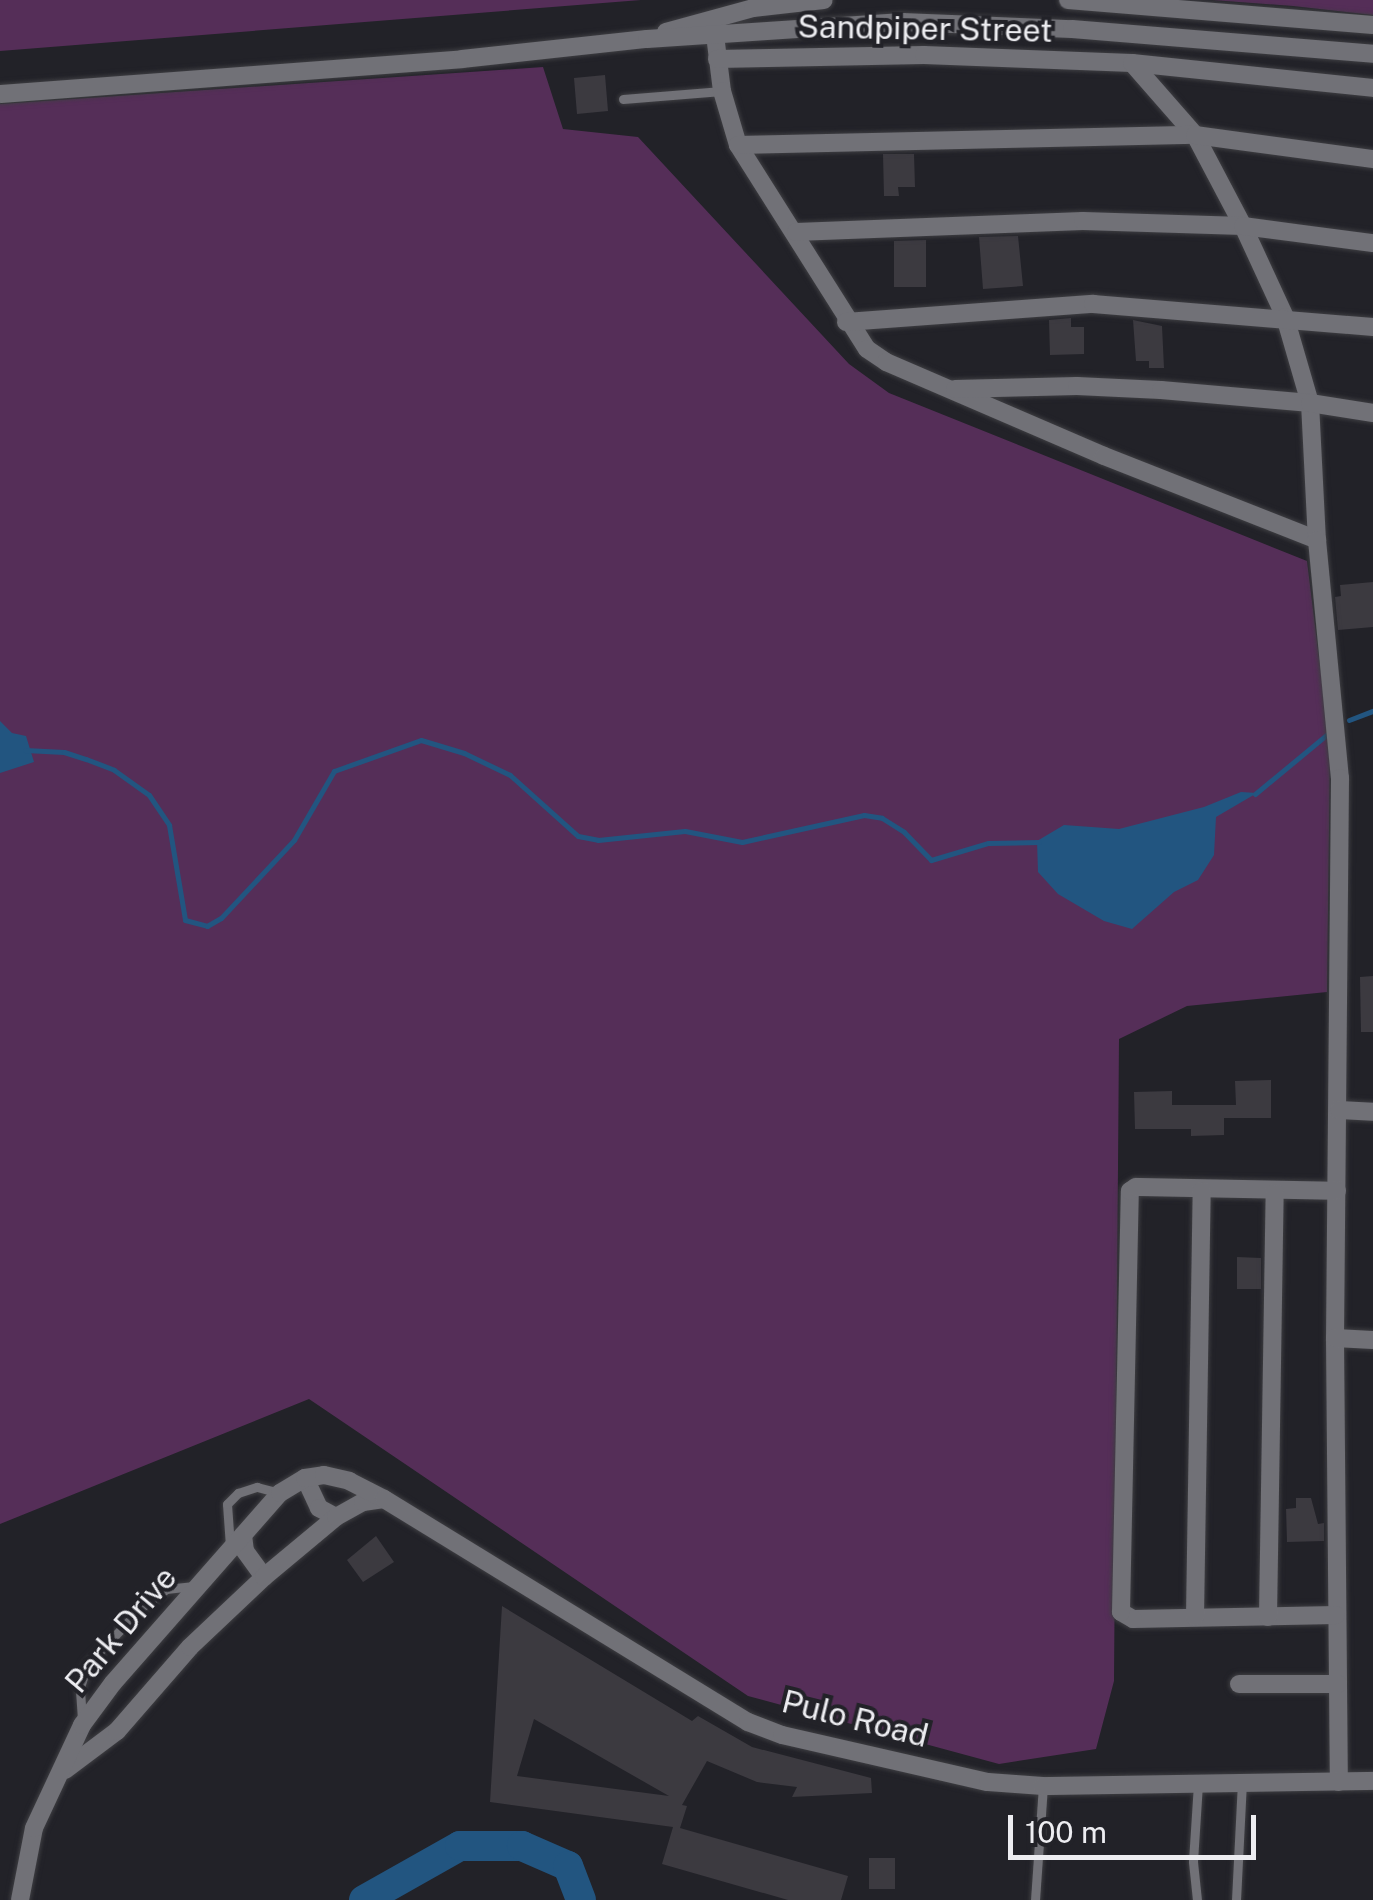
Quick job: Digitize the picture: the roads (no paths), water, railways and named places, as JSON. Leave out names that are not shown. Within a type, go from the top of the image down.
[{"type":"street","points":[[647,39],[753,8],[824,0]]},
{"type":"street","points":[[1068,0],[1373,25]]},
{"type":"street","points":[[1144,35],[1149,6]]},
{"type":"street","points":[[0,94],[496,56],[647,39],[902,22],[1144,35],[1373,54]]},
{"type":"street","points":[[715,35],[722,92],[738,144],[796,232],[846,322],[867,349],[886,362],[950,390],[1317,540]]},
{"type":"street","name":"Sandpiper Street","points":[[717,59],[924,55],[1132,63],[1373,88]]},
{"type":"street","points":[[1132,63],[1195,135],[1243,226],[1285,317],[1310,402],[1317,540],[1340,778],[1335,1338],[1339,1782]]},
{"type":"street","points":[[738,144],[1195,135],[1373,159]]},
{"type":"street","points":[[796,232],[1083,221],[1243,226],[1373,243]]},
{"type":"street","points":[[846,322],[1093,304],[1373,327]]},
{"type":"street","points":[[950,390],[1077,386],[1310,402],[1373,413]]},
{"type":"street","points":[[1339,1110],[1373,1112]]},
{"type":"street","points":[[1336,1615],[1133,1619],[1121,1612],[1130,1192],[1136,1188],[1337,1191]]},
{"type":"street","points":[[1195,1617],[1202,1191]]},
{"type":"street","points":[[1268,1617],[1275,1193]]},
{"type":"street","points":[[1335,1338],[1373,1340]]},
{"type":"street","points":[[336,1517],[318,1508],[305,1478],[324,1475],[349,1480],[384,1499]]},
{"type":"street","name":"Park Drive","points":[[20,1900],[34,1828],[82,1724],[237,1540],[280,1493],[305,1478]]},
{"type":"street","name":"Park Drive","points":[[61,1773],[117,1731],[190,1647],[264,1578],[336,1517],[364,1502],[384,1499]]},
{"type":"street","name":"Pulo Road","points":[[384,1499],[748,1722],[782,1735],[988,1782],[1042,1786],[1373,1781]]},
{"type":"street","points":[[237,1540],[264,1578]]},
{"type":"street","points":[[1240,1684],[1338,1684]]},
{"type":"lane","points":[[624,99],[722,92]]},
{"type":"lane","points":[[237,1540],[227,1504],[238,1494],[256,1487],[280,1493]]},
{"type":"lane","points":[[82,1724],[80,1687],[87,1665],[141,1608],[166,1589],[197,1585]]},
{"type":"lane","points":[[1236,1900],[1242,1783]]},
{"type":"lane","points":[[1197,1900],[1193,1861],[1198,1784]]},
{"type":"lane","points":[[1036,1900],[1042,1786]]},
{"type":"water","points":[[0,721],[12,733],[26,736],[34,762],[0,773]]},
{"type":"water","points":[[1241,792],[1257,793],[1216,817],[1214,855],[1198,880],[1174,892],[1132,929],[1104,921],[1058,894],[1038,872],[1037,841],[1064,825],[1119,829],[1204,807]]},
{"type":"waterway","points":[[1349,720],[1373,711]]},
{"type":"waterway","points":[[1255,794],[1330,732]]},
{"type":"waterway","points":[[25,750],[64,752],[86,759],[114,770],[149,795],[169,825],[185,920],[207,926],[221,918],[294,840],[334,771],[421,740],[464,753],[510,775],[578,836],[598,840],[685,831],[742,842],[864,815],[882,818],[904,832],[931,860],[988,843],[1039,842]]},
{"type":"waterway","points":[[364,1900],[460,1846],[522,1846],[568,1866],[581,1900]]}]
